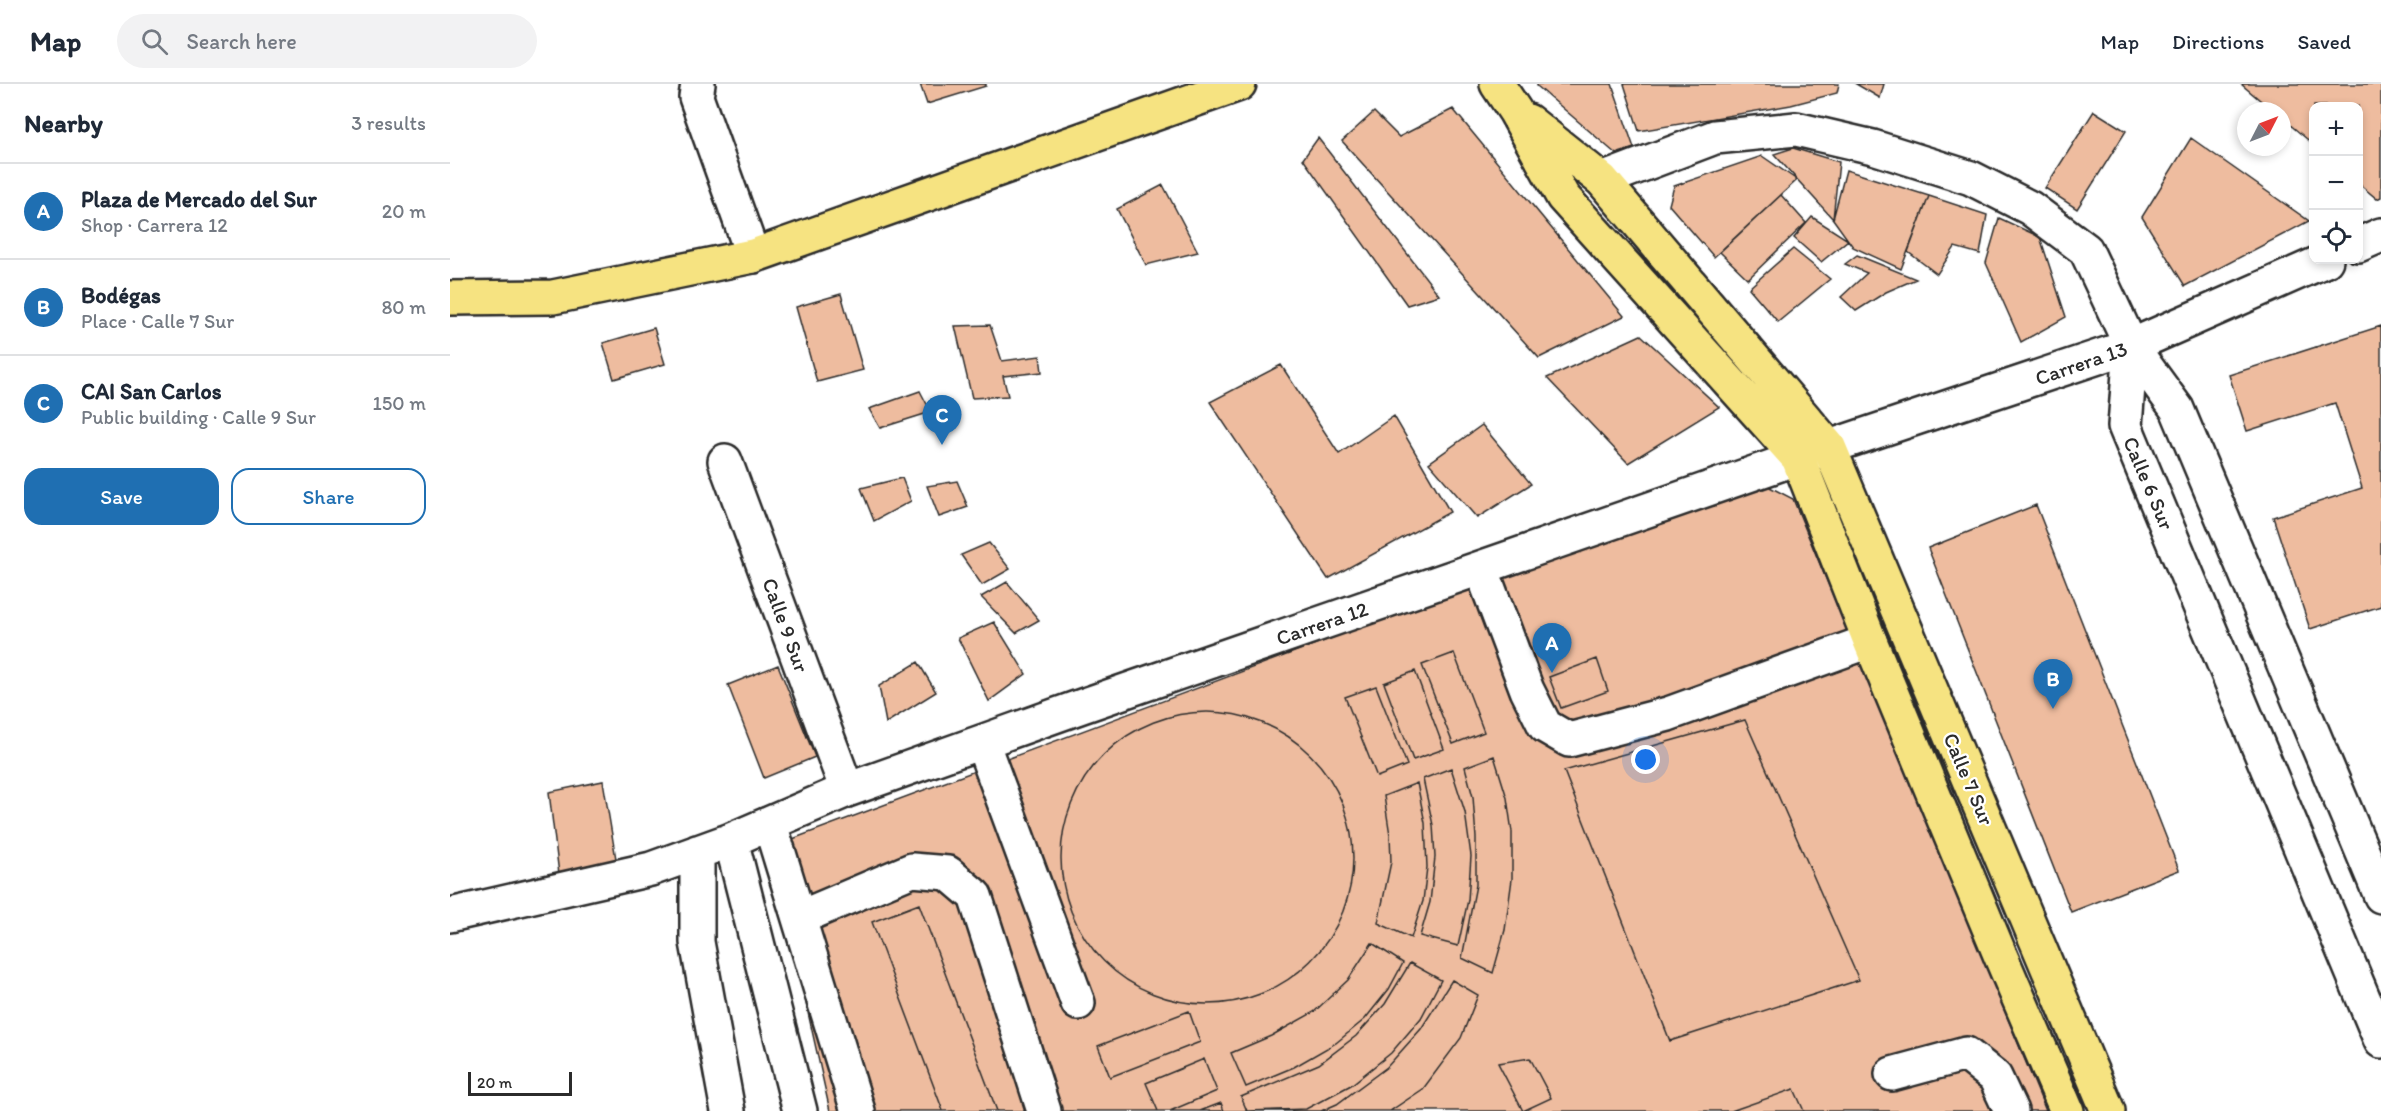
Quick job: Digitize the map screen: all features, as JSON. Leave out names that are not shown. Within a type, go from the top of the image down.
[{"type":"main road","points":[[450,298],[553,297],[753,256],[1239,84]]},
{"type":"main road","points":[[1497,84],[1515,111],[1563,197],[1798,458]]},
{"type":"main road","name":"Calle 7 Sur","points":[[1515,111],[1602,180],[1829,447],[2108,1111]]},
{"type":"main road","name":"Calle 7 Sur","points":[[1798,458],[1870,641],[2067,1111]]},
{"type":"street","points":[[698,84],[696,97],[753,256]]},
{"type":"street","points":[[1602,180],[1715,137],[1796,129],[1873,147],[1960,174],[2030,208],[2086,250],[2131,346],[2177,409],[2381,896]]},
{"type":"street","points":[[2363,243],[2381,235]]},
{"type":"street","name":"Carrera 13","points":[[1798,458],[2131,346],[2317,264]]},
{"type":"street","name":"Calle 6 Sur","points":[[2131,346],[2125,426],[2381,1041]]},
{"type":"street","name":"Carrera 12","points":[[450,915],[651,868],[731,840],[847,790],[1798,458]]},
{"type":"street","name":"Calle 9 Sur","points":[[725,461],[847,790]]},
{"type":"street","points":[[1481,568],[1527,690],[1545,726],[1569,740],[1668,714],[1870,641]]},
{"type":"street","points":[[982,742],[1078,1003]]},
{"type":"street","points":[[770,824],[858,1111]]},
{"type":"street","points":[[731,840],[800,1111]]},
{"type":"street","points":[[697,852],[697,942],[728,1111]]},
{"type":"street","points":[[799,918],[912,870],[948,873],[975,896],[1044,1111]]},
{"type":"street","points":[[1892,1074],[1965,1054],[1995,1077],[2011,1111]]},
{"type":"building","points":[[920,84],[986,84],[986,86],[927,104]]},
{"type":"building","points":[[1537,84],[1612,84],[1634,148],[1616,154]]},
{"type":"building","points":[[1624,84],[1839,84],[1837,93],[1791,105],[1639,131]]},
{"type":"building","points":[[1856,84],[1884,84],[1880,98]]},
{"type":"building","points":[[2241,84],[2381,84],[2381,197],[2377,199],[2363,187],[2363,102],[2309,102],[2309,141],[2291,126],[2291,102],[2262,102]]},
{"type":"building","points":[[1453,109],[1624,316],[1539,358],[1342,141],[1374,112],[1399,137]]},
{"type":"building","points":[[2094,111],[2126,131],[2077,209],[2045,188]]},
{"type":"building","points":[[1318,138],[1439,295],[1407,305],[1303,159]]},
{"type":"building","points":[[2191,138],[2309,221],[2185,286],[2142,217]]},
{"type":"building","points":[[1793,148],[1839,162],[1833,219],[1774,154]]},
{"type":"building","points":[[1762,156],[1797,180],[1714,257],[1669,205],[1674,186]]},
{"type":"building","points":[[1846,170],[1929,196],[1901,269],[1853,247],[1833,219]]},
{"type":"building","points":[[1163,185],[1198,252],[1146,265],[1117,209]]},
{"type":"building","points":[[1781,195],[1806,223],[1748,279],[1720,252]]},
{"type":"building","points":[[1929,196],[1987,215],[1980,254],[1955,247],[1937,274],[1908,252]]},
{"type":"building","points":[[1812,217],[1848,240],[1821,262],[1794,238]]},
{"type":"building","points":[[1999,218],[2040,237],[2066,317],[2021,342],[1986,263]]},
{"type":"building","points":[[1793,249],[1830,279],[1778,322],[1749,288]]},
{"type":"building","points":[[1857,255],[1916,279],[1886,292],[1856,311],[1841,297],[1867,273],[1845,264]]},
{"type":"building","points":[[841,294],[863,370],[817,382],[796,307]]},
{"type":"building","points":[[990,325],[1002,361],[1040,356],[1042,372],[1003,376],[1008,396],[972,398],[955,326]]},
{"type":"building","points":[[2381,326],[2381,606],[2310,629],[2273,517],[2362,488],[2335,403],[2247,431],[2229,375]]},
{"type":"building","points":[[654,328],[665,364],[614,379],[603,343]]},
{"type":"building","points":[[1641,335],[1719,407],[1628,463],[1547,378]]},
{"type":"building","points":[[1281,365],[1339,454],[1394,416],[1450,512],[1328,579],[1210,402]]},
{"type":"building","points":[[920,391],[931,412],[880,428],[869,409]]},
{"type":"building","points":[[1482,425],[1531,484],[1477,518],[1429,463]]},
{"type":"building","points":[[902,478],[911,501],[874,521],[861,488]]},
{"type":"building","points":[[1756,480],[1793,499],[2046,1111],[830,1111],[771,847]]},
{"type":"building","points":[[957,481],[968,507],[939,517],[927,486]]},
{"type":"building","points":[[2036,505],[2179,870],[2071,912],[1928,548]]},
{"type":"building","points":[[989,543],[1010,569],[982,585],[961,555]]},
{"type":"building","points":[[1007,582],[1039,620],[1016,633],[981,597]]},
{"type":"building","points":[[994,622],[1026,674],[989,701],[958,638]]},
{"type":"building","points":[[1454,653],[1484,732],[1453,744],[1422,665]]},
{"type":"building","points":[[1597,659],[1608,691],[1561,708],[1549,677]]},
{"type":"building","points":[[918,662],[936,692],[886,723],[879,686]]},
{"type":"building","points":[[778,665],[815,757],[764,778],[728,685]]},
{"type":"building","points":[[1415,671],[1444,749],[1413,760],[1384,683]]},
{"type":"building","points":[[1376,686],[1407,765],[1377,777],[1345,697]]},
{"type":"building","points":[[1207,712],[1249,718],[1276,729],[1300,745],[1320,765],[1336,789],[1347,816],[1353,858],[1347,900],[1336,927],[1320,951],[1300,971],[1276,987],[1249,998],[1207,1004],[1165,998],[1138,987],[1114,971],[1094,951],[1078,927],[1067,900],[1061,858],[1067,816],[1078,789],[1094,765],[1114,745],[1138,729],[1165,718]]},
{"type":"building","points":[[1745,720],[1859,980],[1670,1041],[1564,771]]},
{"type":"building","points":[[1494,756],[1507,798],[1512,832],[1512,879],[1505,930],[1493,973],[1462,958],[1476,885],[1473,797],[1465,767]]},
{"type":"building","points":[[1451,768],[1465,812],[1471,856],[1468,900],[1458,946],[1420,936],[1430,902],[1435,857],[1433,825],[1423,779]]},
{"type":"building","points":[[603,781],[616,859],[559,874],[549,792]]},
{"type":"building","points":[[1417,783],[1425,823],[1427,867],[1423,901],[1411,938],[1378,923],[1391,862],[1390,835],[1384,796]]},
{"type":"building","points":[[919,904],[997,1111],[943,1111],[872,922]]},
{"type":"building","points":[[1372,943],[1403,963],[1389,989],[1365,1019],[1336,1043],[1294,1067],[1246,1087],[1231,1053],[1271,1036],[1314,1012],[1348,980]]},
{"type":"building","points":[[1410,963],[1441,980],[1421,1018],[1391,1053],[1351,1085],[1306,1109],[1247,1111],[1241,1097],[1319,1064],[1356,1036],[1385,1004]]},
{"type":"building","points":[[1452,980],[1478,995],[1461,1038],[1423,1089],[1390,1111],[1321,1111],[1337,1104],[1387,1067],[1421,1029]]},
{"type":"building","points":[[1189,1011],[1200,1042],[1110,1077],[1098,1046]]},
{"type":"building","points":[[1530,1058],[1551,1098],[1523,1111],[1498,1063]]},
{"type":"building","points":[[1204,1059],[1217,1091],[1170,1111],[1158,1111],[1146,1083]]},
{"type":"building","points":[[1794,1089],[1804,1111],[1731,1111]]},
{"type":"building","points":[[1221,1103],[1224,1111],[1200,1111]]},
{"type":"place","name":"CAI San Carlos","points":[[942,445]]},
{"type":"place","name":"Plaza de Mercado del Sur","points":[[1552,673]]},
{"type":"place","name":"Bodégas","points":[[2053,709]]}]
